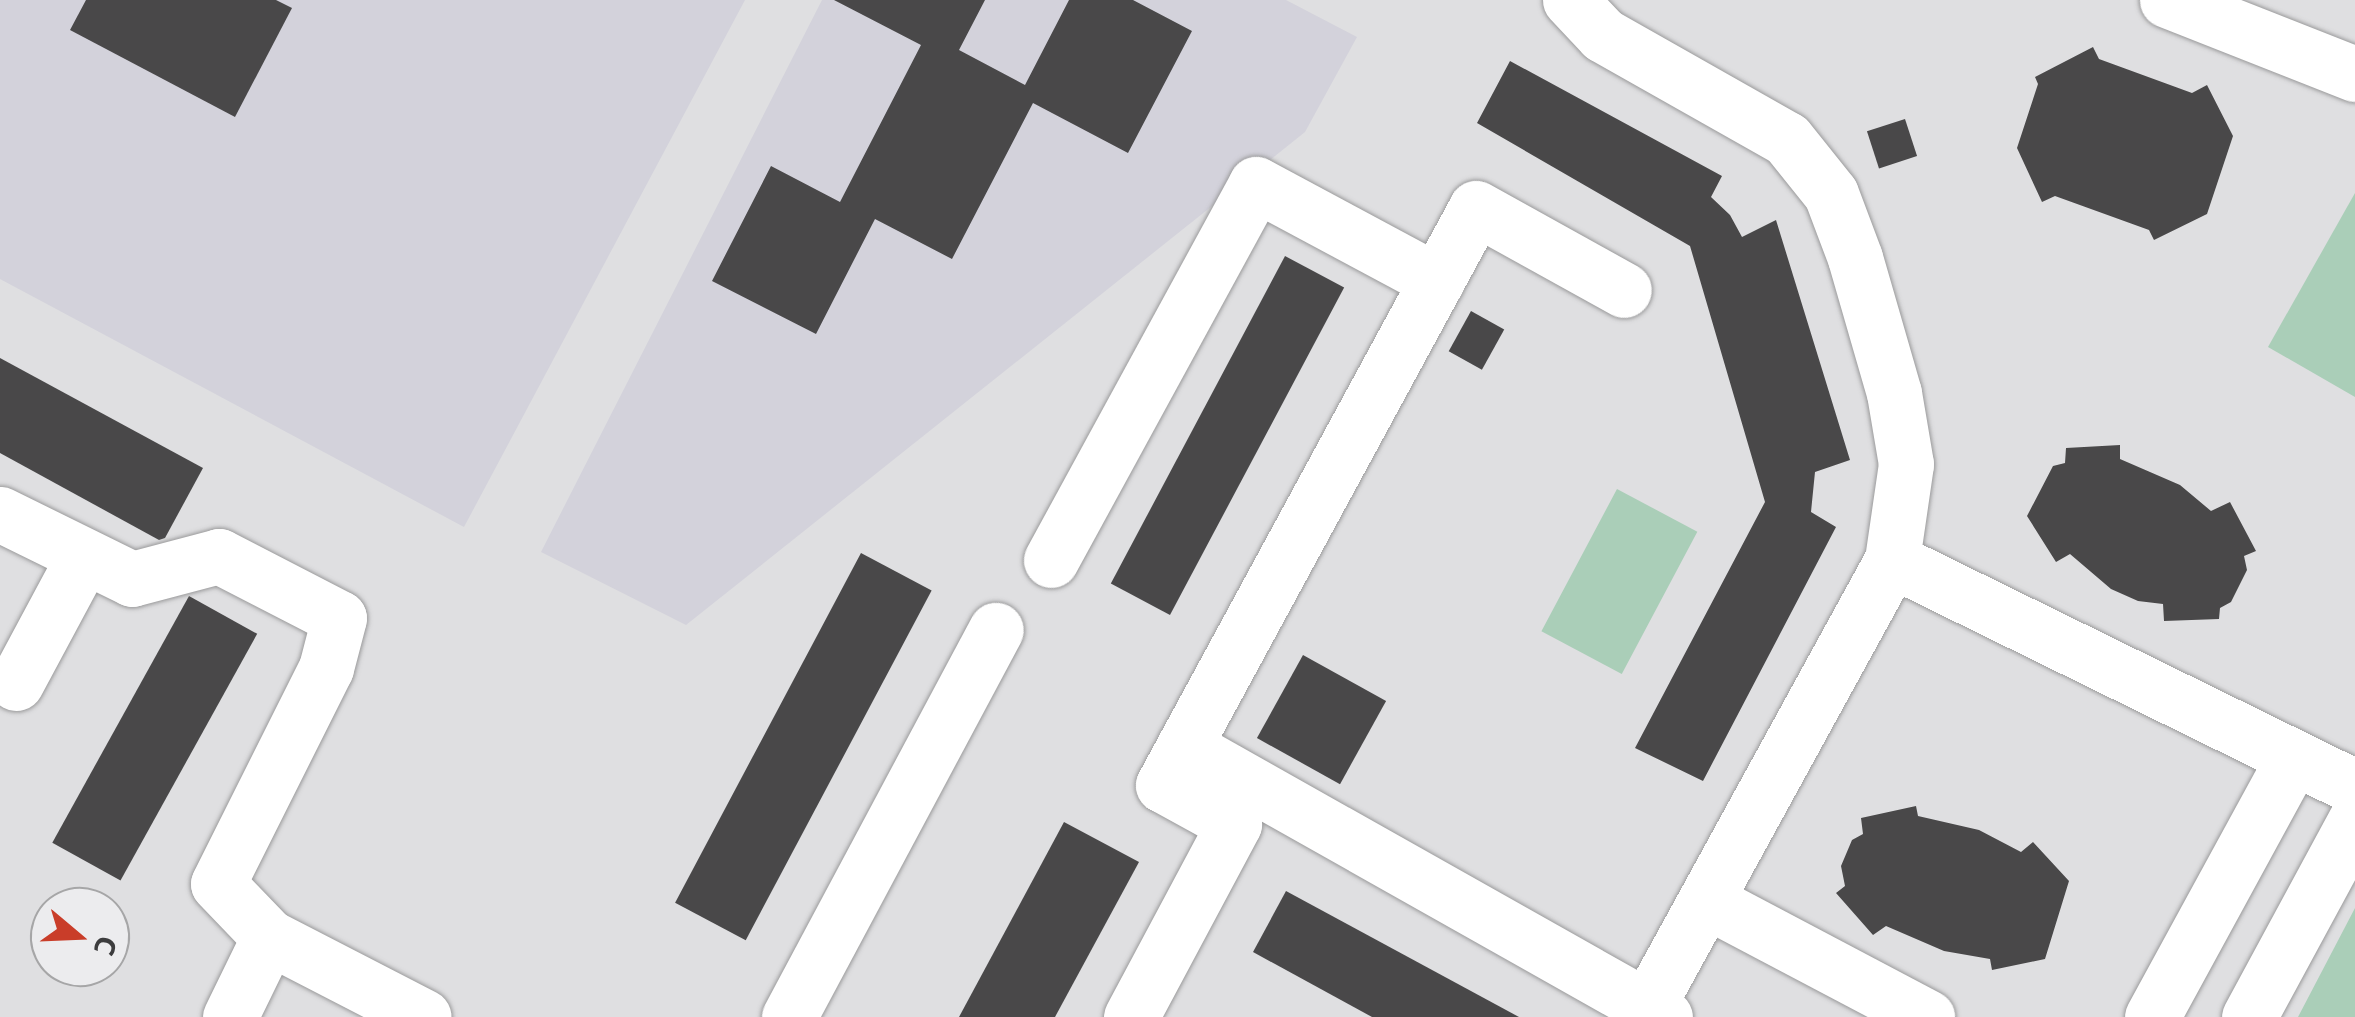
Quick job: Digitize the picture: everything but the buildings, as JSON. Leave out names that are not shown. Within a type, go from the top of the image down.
[{"type":"street","points":[[1570,0],[1603,36],[1787,139],[1832,194],[1894,393],[1906,464],[1892,560],[1707,901],[1656,1012],[1244,806],[1163,785],[1476,208],[1624,290]]},
{"type":"street","points":[[2167,0],[2355,74]]},
{"type":"street","points":[[1051,560],[1256,184],[1436,281]]},
{"type":"street","points":[[0,514],[132,579],[219,556],[338,618],[326,668],[218,884],[270,937],[424,1017]]},
{"type":"street","points":[[16,682],[83,558]]},
{"type":"street","points":[[1892,560],[2355,787]]},
{"type":"street","points":[[789,1017],[996,630]]},
{"type":"street","points":[[2152,1017],[2294,757]]},
{"type":"street","points":[[1131,1017],[1244,806]]},
{"type":"street","points":[[2250,1017],[2355,821]]},
{"type":"street","points":[[1707,901],[1926,1017]]},
{"type":"street","points":[[230,1017],[270,937]]},
{"type":"shaded area","points":[[0,0],[745,0],[464,527],[0,279]]},
{"type":"shaded area","points":[[822,0],[1286,0],[1357,37],[1305,132],[686,625],[541,552]]},
{"type":"green space","points":[[2355,193],[2355,397],[2268,347]]},
{"type":"green space","points":[[1617,489],[1697,532],[1622,674],[1541,631]]},
{"type":"green space","points":[[2355,908],[2355,1017],[2298,1017]]}]
